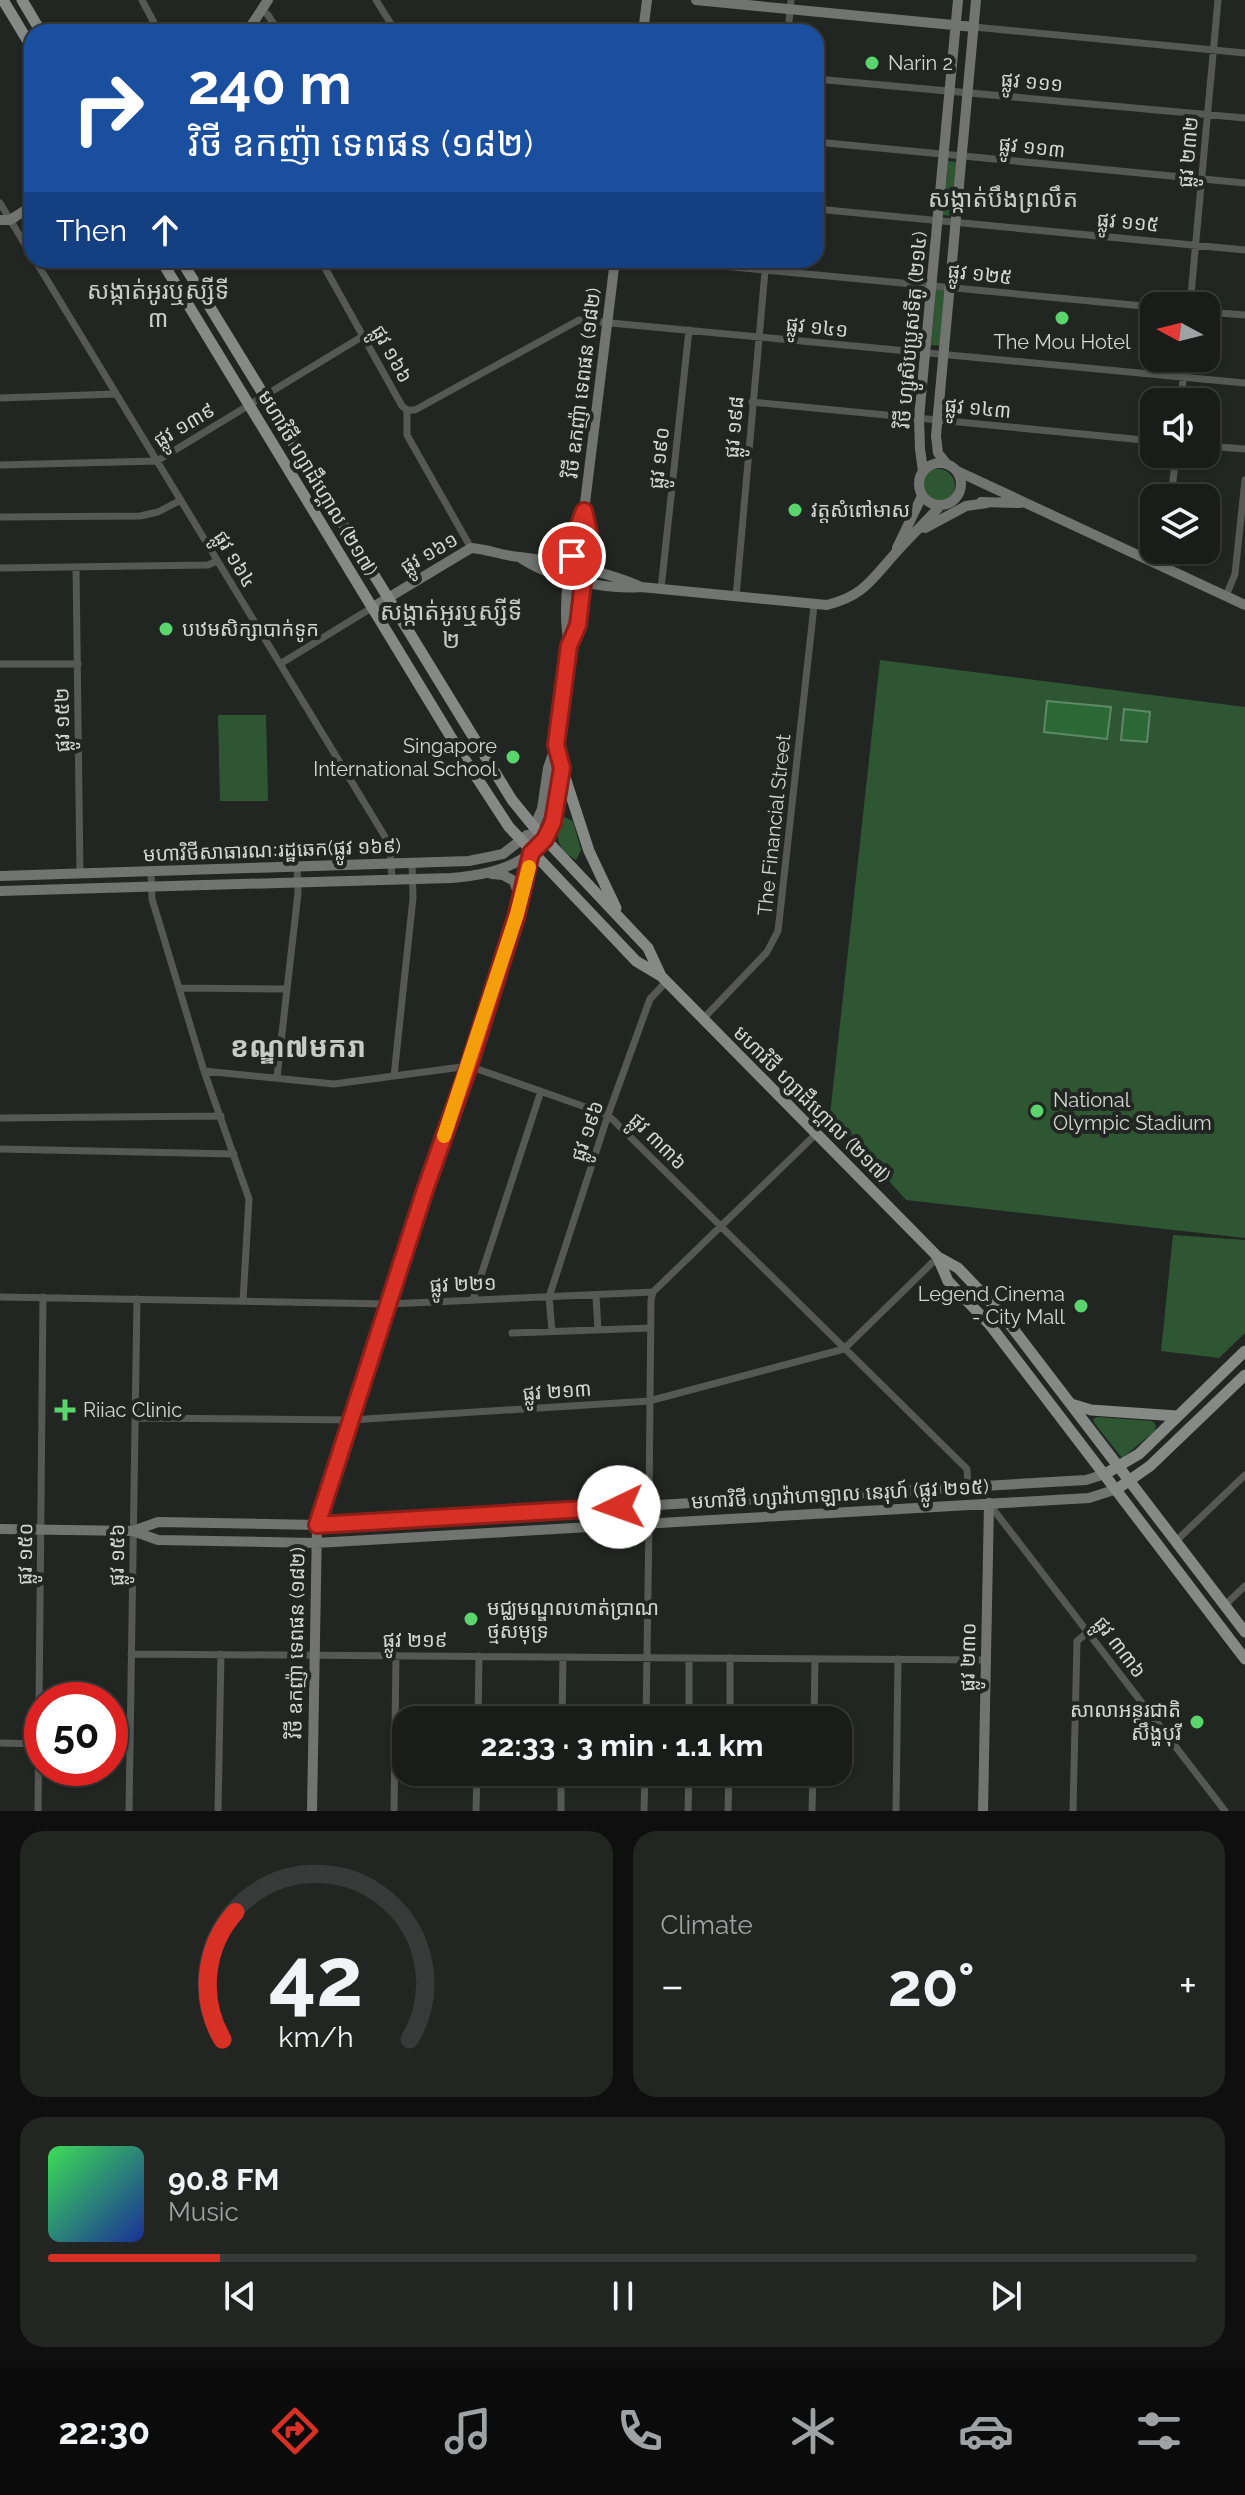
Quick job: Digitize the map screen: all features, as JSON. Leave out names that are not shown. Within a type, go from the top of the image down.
[{"type":"main road","points":[[3,0],[24,35]]},
{"type":"main road","points":[[22,0],[36,24]]},
{"type":"main road","name":"មហាវិថី ហ្សាដឹហ្គោល (២១៧)","points":[[166,268],[498,812],[531,853],[636,961],[664,979],[938,1257],[958,1268],[1001,1313],[1245,1632]]},
{"type":"main road","name":"មហាវិថី ហ្សាដឹហ្គោល (២១៧)","points":[[186,268],[512,800],[648,948],[664,979]]},
{"type":"main road","points":[[460,752],[476,741]]},
{"type":"main road","points":[[562,768],[589,851],[624,923]]},
{"type":"main road","name":"មហាវិថី ហ្សាដឹហ្គោល (២១៧)","points":[[938,1257],[948,1281],[990,1325],[1245,1659]]},
{"type":"main road","points":[[1105,1474],[1139,1454],[1245,1351]]},
{"type":"main road","points":[[1117,1489],[1150,1466],[1245,1375]]},
{"type":"main road","points":[[1071,1404],[1091,1410],[1177,1416]]},
{"type":"street","points":[[142,0],[155,24]]},
{"type":"street","points":[[376,0],[391,24]]},
{"type":"street","points":[[644,24],[647,0]]},
{"type":"street","points":[[696,0],[790,5],[955,25],[1245,53]]},
{"type":"street","name":"វិថី ហ្សូសិបប្រូសទីតូ (២១៤)","points":[[923,471],[919,418],[958,0]]},
{"type":"street","points":[[976,0],[936,445],[946,463],[957,471],[1140,556]]},
{"type":"street","name":"ផ្លូវ ២៣២","points":[[1191,292],[1218,0]]},
{"type":"street","points":[[252,24],[265,5]]},
{"type":"street","points":[[265,5],[274,24]]},
{"type":"street","name":"ផ្លូវ ១១១","points":[[824,80],[1245,118]]},
{"type":"street","name":"ផ្លូវ ១១៣","points":[[824,143],[1245,183]]},
{"type":"street","name":"ផ្លូវ ១៦៤","points":[[0,203],[5,220],[24,246]]},
{"type":"street","points":[[5,220],[24,210]]},
{"type":"street","name":"ផ្លូវ ១១៥","points":[[824,210],[1245,250]]},
{"type":"street","name":"ផ្លូវ ១៦៤","points":[[39,268],[390,845],[392,879]]},
{"type":"street","name":"ផ្លូវ ១៦៦","points":[[325,268],[407,410],[407,435],[471,548]]},
{"type":"street","name":"វិថី ឧកញ៉ា ទេពផន (១៨២)","points":[[569,646],[565,624],[570,572],[576,533],[584,511],[614,268]]},
{"type":"street","name":"ផ្លូវ ១២៥","points":[[744,268],[1140,306]]},
{"type":"street","name":"ផ្លូវ ១៩៨","points":[[736,597],[765,270]]},
{"type":"street","points":[[1220,313],[1245,315]]},
{"type":"street","name":"ផ្លូវ ១៤១","points":[[407,410],[415,410],[579,320],[1245,383]]},
{"type":"street","name":"ផ្លូវ ១៩០","points":[[661,589],[689,330]]},
{"type":"street","name":"ផ្លូវ ១៣៩","points":[[0,465],[157,461],[363,336]]},
{"type":"street","points":[[1182,388],[1184,372]]},
{"type":"street","points":[[0,398],[116,394]]},
{"type":"street","name":"ផ្លូវ ១៤៣","points":[[752,402],[1140,440]]},
{"type":"street","points":[[1220,447],[1245,449]]},
{"type":"street","points":[[946,463],[932,464],[923,471],[919,481],[922,496],[930,503],[941,505],[956,497],[987,503]]},
{"type":"street","points":[[956,497],[961,485],[957,471]]},
{"type":"street","points":[[1226,596],[1235,574],[1245,480]]},
{"type":"street","name":"ផ្លូវ ១៦១","points":[[892,557],[922,496]]},
{"type":"street","points":[[0,517],[140,516],[158,512],[181,500]]},
{"type":"street","points":[[908,541],[944,516],[966,506],[1022,503]]},
{"type":"street","name":"ផ្លូវ ១៦១","points":[[280,664],[471,548],[535,557],[622,589],[641,587],[814,606],[842,601],[872,582],[941,505]]},
{"type":"street","name":"វិថី ឧកញ៉ា ទេពផន (១៨២)","points":[[312,1811],[317,1525],[517,914],[534,827],[540,815],[548,768],[556,745],[569,646],[578,625],[589,533],[584,511]]},
{"type":"street","points":[[0,568],[208,565],[217,561]]},
{"type":"street","points":[[1157,564],[1245,605]]},
{"type":"street","name":"ផ្លូវ ១៥២","points":[[76,567],[80,874]]},
{"type":"street","name":"The Financial Street","points":[[703,1019],[767,952],[778,931],[814,606]]},
{"type":"street","points":[[0,664],[78,664]]},
{"type":"street","name":"វិថី ឧកញ៉ា ទេពផន (១៨២)","points":[[545,839],[556,812],[562,768],[556,745]]},
{"type":"street","name":"មហាវិថីសាធារណៈរដ្ឋឆេក(ផ្លូវ ១៦៩)","points":[[0,876],[479,860],[503,854],[534,827]]},
{"type":"street","points":[[531,853],[545,839]]},
{"type":"street","name":"មហាវិថីសាធារណៈរដ្ឋឆេក(ផ្លូវ ១៦៩)","points":[[0,891],[482,875],[508,867],[531,853]]},
{"type":"street","points":[[394,1076],[413,898],[412,863]]},
{"type":"street","points":[[277,1077],[297,867]]},
{"type":"street","points":[[151,871],[152,899],[204,1071],[249,1199],[243,1301]]},
{"type":"street","points":[[482,875],[503,875],[514,881],[519,896],[517,914]]},
{"type":"street","name":"ផ្លូវ ១៩៦","points":[[549,1297],[608,1115],[650,999],[664,979]]},
{"type":"street","points":[[179,988],[287,989]]},
{"type":"street","name":"ផ្លូវ ៣៣៦","points":[[204,1071],[334,1084],[469,1066],[608,1115],[967,1469],[968,1486]]},
{"type":"street","points":[[473,1300],[541,1091]]},
{"type":"street","points":[[0,1118],[221,1116]]},
{"type":"street","points":[[649,1506],[653,1292],[816,1134]]},
{"type":"street","points":[[0,1149],[234,1154]]},
{"type":"street","name":"ផ្លូវ ២១៣","points":[[135,1418],[351,1420],[649,1401],[844,1349],[938,1257]]},
{"type":"street","name":"ផ្លូវ ២២១","points":[[0,1297],[389,1304],[653,1292]]},
{"type":"street","points":[[596,1295],[598,1330]]},
{"type":"street","name":"ផ្លូវ ១៥០","points":[[40,1682],[43,1297]]},
{"type":"street","points":[[549,1297],[552,1331]]},
{"type":"street","name":"ផ្លូវ ១៥៦","points":[[129,1811],[137,1299]]},
{"type":"street","points":[[512,1333],[651,1328]]},
{"type":"street","name":"មហាវិថី ហ្សាវ៉ាហាឡាល នេរុហ៍ (ផ្លូវ ២១៥)","points":[[133,1531],[158,1522],[317,1525],[1086,1480],[1105,1474]]},
{"type":"street","points":[[1176,1541],[1245,1475]]},
{"type":"street","name":"មហាវិថី ហ្សាវ៉ាហាឡាល នេរុហ៍ (ផ្លូវ ២១៥)","points":[[0,1529],[133,1531],[158,1540],[316,1543],[1089,1498],[1117,1489]]},
{"type":"street","name":"ផ្លូវ ៣៣៦","points":[[989,1503],[1225,1811]]},
{"type":"street","name":"ផ្លូវ ២៣០","points":[[983,1811],[989,1503]]},
{"type":"street","points":[[646,1706],[649,1523]]},
{"type":"street","points":[[1225,1605],[1245,1586]]},
{"type":"street","points":[[1073,1811],[1077,1641],[1088,1632]]},
{"type":"street","name":"ផ្លូវ ២១៩","points":[[131,1654],[986,1660]]},
{"type":"street","points":[[218,1811],[221,1654]]},
{"type":"street","points":[[394,1811],[396,1655]]},
{"type":"street","points":[[478,1706],[479,1656]]},
{"type":"street","points":[[562,1706],[563,1657]]},
{"type":"street","points":[[689,1658],[689,1706]]},
{"type":"street","points":[[730,1658],[730,1706]]},
{"type":"street","points":[[814,1706],[815,1659]]},
{"type":"street","points":[[896,1811],[898,1659]]},
{"type":"street","points":[[0,1743],[24,1744]]},
{"type":"street","name":"ផ្លូវ ១៥០","points":[[38,1811],[39,1786]]},
{"type":"street","points":[[476,1811],[477,1786]]},
{"type":"street","points":[[561,1786],[561,1811]]},
{"type":"street","points":[[644,1811],[645,1786]]},
{"type":"street","points":[[688,1811],[689,1786]]},
{"type":"street","points":[[728,1811],[729,1786]]},
{"type":"street","points":[[812,1811],[813,1786]]},
{"type":"shaded area","points":[[948,161],[957,162],[952,216],[943,215]]},
{"type":"shaded area","points":[[936,289],[945,290],[940,346],[931,345]]},
{"type":"shaded area","points":[[938,469],[950,474],[955,486],[950,498],[938,503],[926,498],[921,486],[926,474]]},
{"type":"shaded area","points":[[880,660],[1245,707],[1245,1238],[906,1200],[830,1115]]},
{"type":"shaded area","points":[[1047,701],[1111,707],[1107,739],[1044,732]]},
{"type":"shaded area","points":[[1124,709],[1150,712],[1147,742],[1121,740]]},
{"type":"shaded area","points":[[218,715],[266,715],[268,801],[220,801]]},
{"type":"shaded area","points":[[562,816],[573,821],[581,850],[576,860],[564,851],[558,841]]},
{"type":"shaded area","points":[[1173,1235],[1245,1240],[1245,1333],[1219,1358],[1161,1351]]},
{"type":"shaded area","points":[[1093,1419],[1152,1421],[1156,1425],[1155,1431],[1122,1458],[1095,1424]]},
{"type":"slow traffic","points":[[444,1136],[469,1066],[529,867]]},
{"type":"place","name":"Narin 2","points":[[872,63]]},
{"type":"place","name":"The Mou Hotel","points":[[1062,318]]},
{"type":"place","name":"វត្តសំពៅមាស","points":[[795,510]]},
{"type":"place","name":"បឋមសិក្សាបាក់ទូក","points":[[166,629]]},
{"type":"place","name":"Singapore International School","points":[[513,757]]},
{"type":"place","name":"National Olympic Stadium","points":[[1037,1111]]},
{"type":"place","name":"Legend Cinema - City Mall","points":[[1081,1306]]},
{"type":"place","name":"Riiac Clinic","points":[[65,1410]]},
{"type":"place","name":"មជ្ឈមណ្ឌលហាត់ប្រាណ ថ្មសមុទ្រ","points":[[471,1619]]},
{"type":"place","name":"សាលាអន្តរជាតិ សឹង្ហបុរី","points":[[1197,1722]]},
{"type":"district","name":"សង្កាត់បឹងព្រលឹត","points":[[1003,198]]},
{"type":"district","name":"សង្កាត់អូរឬស្សីទី ៣","points":[[158,304]]},
{"type":"district","name":"សង្កាត់អូរឬស្សីទី ២","points":[[451,625]]},
{"type":"district","name":"ខណ្ឌ៧មករា","points":[[298,1047]]},
{"type":"route","points":[[572,556],[584,511],[589,533],[578,625],[569,646],[556,745],[562,768],[551,830],[531,853],[517,914],[469,1066],[425,1190],[317,1525],[619,1507]]}]
